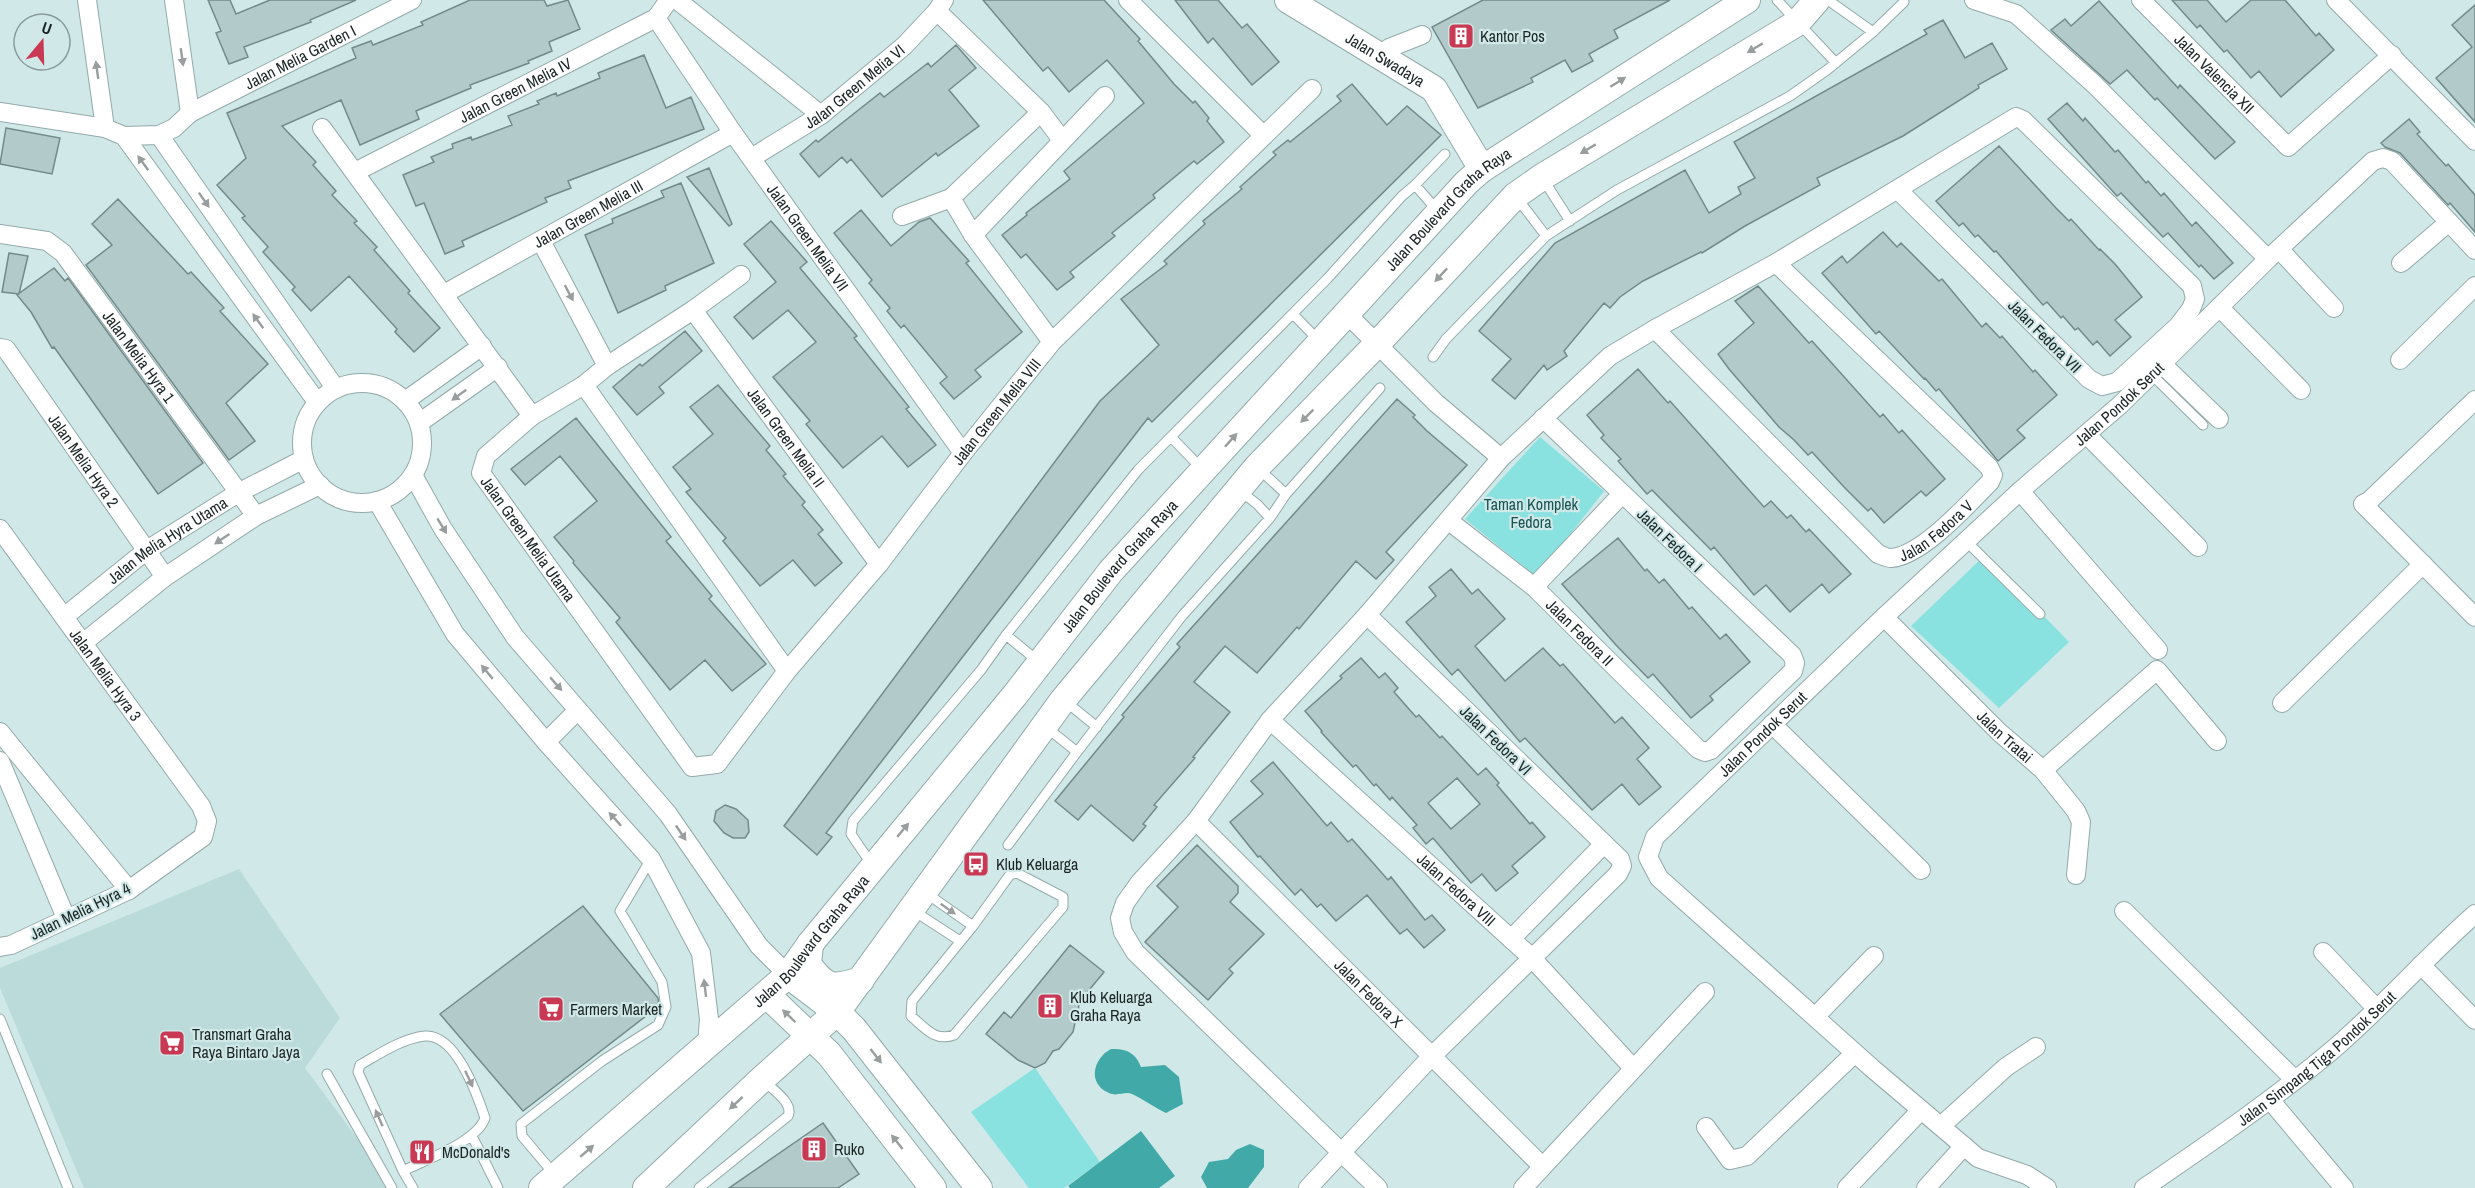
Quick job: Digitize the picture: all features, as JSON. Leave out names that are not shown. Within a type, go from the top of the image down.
[{"type":"main road","name":"Jalan Swadaya","points":[[1288,0],[1434,89],[1482,168]]},
{"type":"main road","name":"Jalan Boulevard Graha Raya","points":[[549,1183],[788,975],[810,944],[1040,663],[1112,571],[1348,315],[1439,212],[1482,168],[1747,0]]},
{"type":"main road","name":"Jalan Boulevard Graha Raya","points":[[646,1188],[837,1012],[1063,700],[1257,467],[1377,344],[1515,196],[1542,177],[1797,23],[1817,0]]},
{"type":"main road","points":[[810,944],[808,964],[821,981],[840,987],[861,980]]},
{"type":"main road","points":[[788,975],[837,1012],[854,1029],[979,1188]]},
{"type":"main road","points":[[767,995],[829,1054],[933,1188]]},
{"type":"street","points":[[87,0],[105,128]]},
{"type":"street","points":[[174,0],[190,113]]},
{"type":"street","name":"Jalan Melia Garden I","points":[[159,135],[174,128],[190,113],[412,0]]},
{"type":"street","name":"Jalan Green Melia IV","points":[[355,172],[656,18],[669,0]]},
{"type":"street","points":[[677,0],[821,115]]},
{"type":"street","points":[[1128,0],[1263,135]]},
{"type":"street","points":[[1974,0],[2016,14],[2334,308]]},
{"type":"street","name":"Jalan Valencia XII","points":[[2141,0],[2288,147],[2392,55]]},
{"type":"street","points":[[2336,0],[2475,141]]},
{"type":"street","points":[[941,5],[1041,112],[1062,140]]},
{"type":"street","name":"Jalan Green Melia VI","points":[[753,157],[821,115],[904,46],[941,5]]},
{"type":"street","name":"Jalan Green Melia VII","points":[[656,18],[733,132],[963,453]]},
{"type":"street","points":[[1382,58],[1389,48],[1422,35]]},
{"type":"street","name":"Jalan Green Melia VIII","points":[[717,764],[787,671],[879,564],[963,453],[1052,342],[1312,89]]},
{"type":"street","points":[[973,235],[1105,96]]},
{"type":"street","points":[[0,112],[105,128],[124,136],[159,135],[336,389]]},
{"type":"street","points":[[902,216],[951,198],[1041,112]]},
{"type":"street","name":"Jalan Fedora VII","points":[[2016,117],[2023,120],[2192,286],[2196,299],[2178,326],[2116,382],[2102,386],[2089,379],[1898,190],[2016,117]]},
{"type":"street","points":[[322,128],[532,416]]},
{"type":"street","name":"Jalan Green Melia III","points":[[444,294],[733,132]]},
{"type":"street","points":[[124,136],[317,402]]},
{"type":"street","name":"Jalan Pondok Serut","points":[[2047,1188],[2027,1175],[1978,1158],[1855,1053],[1659,878],[1648,857],[1656,837],[1884,617],[2020,491],[2087,435],[2373,160],[2383,158],[2392,161],[2475,250]]},
{"type":"street","points":[[1378,1188],[1135,952],[1123,932],[1120,918],[1125,903],[1140,882],[1196,821],[1270,720],[1367,615],[1501,458],[1610,356],[1776,263],[1898,190]]},
{"type":"street","points":[[951,198],[973,235],[1052,342]]},
{"type":"street","points":[[2401,263],[2449,222]]},
{"type":"street","name":"Jalan Melia Hyra 1","points":[[0,234],[47,240],[63,253],[256,516]]},
{"type":"street","points":[[542,241],[607,366]]},
{"type":"street","name":"Jalan Fedora V","points":[[1655,329],[1878,554],[1889,558],[1900,556],[1936,536],[1990,482],[1993,474],[1989,467],[1776,263]]},
{"type":"street","name":"Jalan Green Melia Utama","points":[[717,764],[692,767],[482,473],[486,456],[532,416],[584,385],[607,366],[693,310],[741,275]]},
{"type":"street","points":[[2400,360],[2475,286]]},
{"type":"street","points":[[2219,307],[2301,390]]},
{"type":"street","name":"Jalan Green Melia II","points":[[693,310],[879,564]]},
{"type":"street","points":[[1348,315],[1436,403],[1501,458]]},
{"type":"street","points":[[405,401],[482,346]]},
{"type":"street","name":"Jalan Melia Hyra 2","points":[[0,348],[6,349],[165,577]]},
{"type":"street","points":[[419,423],[498,367]]},
{"type":"street","points":[[2156,369],[2211,422]]},
{"type":"street","points":[[354,383],[372,384],[390,389],[405,401],[419,423],[422,450],[413,475],[403,487],[377,501],[346,501],[332,494],[310,473],[304,459],[303,429],[308,415],[317,402],[336,389],[354,383]]},
{"type":"street","points":[[584,385],[787,671]]},
{"type":"street","points":[[2475,400],[2369,501],[2363,504],[2475,617]]},
{"type":"street","name":"Jalan Fedora I","points":[[1543,418],[1791,655],[1795,663],[1793,671],[1711,750],[1705,752]]},
{"type":"street","points":[[2087,435],[2198,547]]},
{"type":"street","name":"Jalan Melia Hyra Utama","points":[[64,617],[147,550],[238,493],[304,459]]},
{"type":"street","points":[[413,475],[443,529],[515,637],[668,814],[759,946],[788,975]]},
{"type":"street","name":"Jalan Melia Hyra Utama","points":[[83,644],[165,577],[256,516],[320,485]]},
{"type":"street","points":[[2020,491],[2158,650]]},
{"type":"street","points":[[1534,587],[1622,494]]},
{"type":"street","points":[[377,501],[455,634],[546,742],[651,859],[701,953],[709,1018],[707,1046]]},
{"type":"street","name":"Jalan Fedora II","points":[[1449,521],[1534,587],[1698,749],[1705,752]]},
{"type":"street","name":"Jalan Melia Hyra 3","points":[[0,529],[201,806],[207,821]]},
{"type":"street","points":[[2282,703],[2423,564]]},
{"type":"street","name":"Jalan Fedora VI","points":[[1367,615],[1620,859],[1622,866],[1618,873],[1532,957]]},
{"type":"street","name":"Jalan Tratai","points":[[1884,617],[1999,732],[2043,770],[2076,810],[2081,822],[2076,875]]},
{"type":"street","points":[[2043,770],[2157,670],[2217,741]]},
{"type":"street","points":[[546,742],[578,710]]},
{"type":"street","name":"Jalan Fedora VIII","points":[[1270,720],[1532,957],[1633,1068]]},
{"type":"street","points":[[1772,724],[1920,870]]},
{"type":"street","points":[[0,732],[129,890]]},
{"type":"street","points":[[0,761],[66,918]]},
{"type":"street","name":"Jalan Melia Hyra 4","points":[[0,947],[11,945],[129,890],[203,837],[207,821]]},
{"type":"street","name":"Jalan Fedora X","points":[[1196,821],[1542,1166]]},
{"type":"street","points":[[1511,939],[1604,844]]},
{"type":"street","points":[[2124,911],[2294,1079]]},
{"type":"street","name":"Jalan Simpang Tiga Pondok Serut","points":[[2145,1188],[2271,1101],[2294,1079],[2329,1053],[2474,918]]},
{"type":"street","points":[[2323,952],[2376,1008]]},
{"type":"street","points":[[1816,1016],[1874,956]]},
{"type":"street","points":[[1308,1188],[1432,1056],[1532,957]]},
{"type":"street","points":[[2421,965],[2475,1020]]},
{"type":"street","points":[[1523,1188],[1705,992]]},
{"type":"street","points":[[1941,1126],[2006,1066],[2036,1047]]},
{"type":"street","points":[[1706,1127],[1730,1160],[1747,1156],[1855,1053]]},
{"type":"street","points":[[2271,1101],[2344,1188]]},
{"type":"street","points":[[1847,1188],[1921,1110]]},
{"type":"street","points":[[1926,1188],[1964,1146]]},
{"type":"lane","points":[[1777,0],[1836,63]]},
{"type":"lane","points":[[1827,0],[1873,32]]},
{"type":"lane","points":[[1433,357],[1446,339],[1546,236],[1617,190],[1790,96],[1836,63],[1904,2]]},
{"type":"lane","points":[[874,867],[851,834],[853,821],[981,670],[1006,635],[1138,470],[1293,314],[1384,214],[1445,154]]},
{"type":"lane","points":[[1542,177],[1570,221]]},
{"type":"lane","points":[[1415,185],[1439,212]]},
{"type":"lane","points":[[1515,196],[1546,236]]},
{"type":"lane","points":[[1293,314],[1321,342]]},
{"type":"lane","points":[[1008,845],[1182,616],[1270,518],[1286,494],[1380,388]]},
{"type":"lane","points":[[1172,438],[1203,471]]},
{"type":"lane","points":[[1257,467],[1286,494]]},
{"type":"lane","points":[[1238,490],[1257,504],[1270,518]]},
{"type":"lane","points":[[1966,541],[2040,614]]},
{"type":"lane","points":[[1006,635],[1040,663]]},
{"type":"lane","points":[[1063,700],[1096,727]]},
{"type":"lane","points":[[1043,725],[1077,752]]},
{"type":"lane","points":[[549,1183],[522,1136],[521,1124],[602,1061],[658,1025],[666,1007],[662,982],[620,911],[651,859]]},
{"type":"lane","points":[[1015,872],[1063,897],[1063,906],[1059,913],[954,1035],[945,1038],[936,1037],[911,1016],[912,1001],[973,926],[1009,876],[1015,872]]},
{"type":"lane","points":[[918,900],[973,926]]},
{"type":"lane","points":[[918,900],[960,941]]},
{"type":"lane","points":[[0,1019],[68,1188]]},
{"type":"lane","points":[[403,1171],[472,1136],[482,1126],[485,1118],[463,1067],[450,1046],[436,1037],[424,1036],[376,1056],[360,1065],[358,1072],[403,1171],[413,1188]]},
{"type":"lane","points":[[327,1074],[392,1188]]},
{"type":"lane","points":[[699,1188],[788,1116],[789,1105],[762,1079]]},
{"type":"lane","points":[[472,1136],[498,1188]]},
{"type":"shaded area","name":"Transmart Graha Raya Bintaro Jaya","points":[[239,869],[340,1018],[305,1068],[394,1188],[84,1188],[0,988],[0,968]]},
{"type":"shaded area","points":[[1111,1049],[1130,1052],[1141,1067],[1165,1065],[1179,1077],[1183,1104],[1166,1113],[1132,1094],[1112,1094],[1102,1089],[1095,1077],[1095,1071],[1100,1058]]},
{"type":"shaded area","points":[[1141,1131],[1175,1176],[1159,1188],[1070,1188],[1068,1186]]},
{"type":"shaded area","points":[[1250,1144],[1264,1150],[1264,1167],[1248,1188],[1207,1188],[1201,1177],[1209,1162],[1228,1159],[1236,1150]]},
{"type":"green space","name":"Taman Komplek Fedora","points":[[1540,437],[1604,491],[1537,577],[1465,519]]},
{"type":"green space","points":[[1985,555],[2069,642],[1999,708],[1911,626]]},
{"type":"green space","points":[[1035,1068],[1100,1162],[1064,1188],[1029,1188],[971,1112]]},
{"type":"building","points":[[208,0],[230,0],[236,14],[270,0],[356,0],[310,20],[311,22],[244,47],[248,57],[229,64],[216,33],[221,31]]},
{"type":"building","points":[[470,0],[544,0],[547,6],[568,0],[580,29],[549,42],[552,51],[528,61],[529,63],[470,85],[471,88],[416,111],[419,119],[360,145],[341,100],[282,126],[316,162],[313,165],[336,191],[332,195],[357,221],[354,223],[377,247],[374,250],[410,291],[408,293],[440,328],[414,352],[395,332],[397,329],[349,276],[311,311],[292,290],[295,287],[263,252],[268,247],[242,218],[245,216],[217,185],[246,158],[227,113],[356,58],[352,48],[371,41],[373,45],[423,25],[421,22]]},
{"type":"building","points":[[983,0],[1104,0],[1140,39],[1138,41],[1174,84],[1193,103],[1195,101],[1224,142],[1197,164],[1194,161],[1153,195],[1155,198],[1112,233],[1115,236],[1070,272],[1074,277],[1057,290],[1026,254],[1021,258],[1002,235],[1070,179],[1064,171],[1144,103],[1107,60],[1069,92],[1048,67],[1043,71]]},
{"type":"building","points":[[1175,0],[1218,0],[1242,28],[1247,24],[1279,62],[1252,85],[1213,38],[1208,43]]},
{"type":"building","points":[[1483,0],[1670,0],[1614,30],[1618,38],[1589,54],[1593,61],[1572,72],[1565,60],[1531,78],[1533,82],[1478,108],[1432,27]]},
{"type":"building","points":[[2172,0],[2207,0],[2226,22],[2251,0],[2285,0],[2316,36],[2319,33],[2334,50],[2281,97],[2259,71],[2251,78],[2227,50],[2224,52],[2200,25],[2197,28]]},
{"type":"building","points":[[2099,1],[2178,88],[2180,85],[2235,142],[2215,159],[2127,70],[2110,84],[2051,30],[2065,19],[2071,26]]},
{"type":"building","points":[[2475,5],[2475,122],[2436,78],[2472,47],[2452,25]]},
{"type":"building","points":[[1943,20],[1965,58],[1992,43],[2007,69],[1978,85],[1979,88],[1903,136],[1817,178],[1820,185],[1745,226],[1702,253],[1643,281],[1620,297],[1610,308],[1604,303],[1564,351],[1567,356],[1547,370],[1544,365],[1515,399],[1492,380],[1511,359],[1479,331],[1555,243],[1685,170],[1709,213],[1741,194],[1738,187],[1755,178],[1734,142],[1927,34],[1924,30]]},
{"type":"building","points":[[956,45],[976,68],[949,90],[979,126],[938,156],[936,153],[882,197],[851,159],[847,163],[842,157],[819,177],[800,154],[880,93],[884,97],[928,63],[931,67]]},
{"type":"building","points":[[644,55],[666,108],[691,97],[704,129],[568,181],[571,188],[545,198],[547,202],[462,241],[464,246],[445,254],[424,203],[416,206],[403,175],[434,162],[431,157],[453,148],[452,144],[471,137],[472,140],[512,125],[508,116],[539,104],[537,101],[556,93],[557,96],[600,78],[598,73]]},
{"type":"building","points":[[1352,84],[1387,125],[1407,106],[1441,135],[1152,422],[1148,418],[826,833],[832,837],[817,855],[784,826],[1100,401],[1159,345],[1121,299],[1167,264],[1164,261],[1205,224],[1203,221],[1242,189],[1240,187],[1276,155],[1273,152],[1288,140],[1290,142],[1341,101],[1337,96]]},
{"type":"building","points":[[2067,103],[2083,121],[2085,118],[2115,152],[2118,150],[2146,183],[2148,181],[2161,196],[2164,193],[2192,226],[2196,222],[2233,263],[2214,279],[2201,265],[2199,267],[2168,233],[2163,237],[2121,193],[2117,196],[2048,119]]},
{"type":"building","points":[[2409,119],[2420,132],[2417,134],[2475,195],[2475,232],[2450,203],[2448,205],[2400,153],[2381,143]]},
{"type":"building","points":[[6,128],[60,138],[52,174],[0,164]]},
{"type":"building","points":[[1999,146],[2056,208],[2069,221],[2071,219],[2115,264],[2142,297],[2115,320],[2131,337],[2110,356],[2097,341],[2093,345],[2078,328],[2075,330],[2063,316],[2061,318],[2047,302],[2043,305],[1996,251],[1994,252],[1978,235],[1975,237],[1963,223],[1959,226],[1936,201]]},
{"type":"building","points":[[709,168],[732,224],[729,226],[687,177]]},
{"type":"building","points":[[681,183],[714,263],[665,286],[666,290],[618,313],[585,235],[613,223],[612,219],[664,197],[661,191]]},
{"type":"building","points":[[118,199],[188,274],[191,272],[224,308],[220,311],[268,364],[226,403],[255,441],[229,460],[86,265],[112,245],[92,224]]},
{"type":"building","points":[[861,210],[891,246],[919,222],[930,218],[969,261],[966,263],[1022,332],[975,370],[981,377],[954,399],[940,383],[947,377],[904,325],[901,328],[887,311],[890,308],[869,283],[872,280],[834,233]]},
{"type":"building","points":[[771,221],[807,262],[800,268],[857,336],[854,338],[909,407],[906,409],[936,445],[908,467],[882,436],[843,468],[806,424],[810,421],[773,377],[816,342],[788,310],[753,339],[734,317],[776,282],[744,244]]},
{"type":"building","points":[[1883,232],[1897,247],[1901,243],[1939,281],[1942,279],[1982,327],[1986,323],[2000,338],[2002,336],[2033,372],[2035,370],[2057,395],[2017,430],[2025,438],[1998,461],[1939,389],[1936,391],[1879,331],[1876,334],[1822,273],[1842,256],[1847,263]]},
{"type":"building","points":[[9,253],[28,256],[19,294],[2,292]]},
{"type":"building","points":[[54,268],[65,281],[68,278],[203,463],[158,494],[54,347],[52,348],[31,312],[17,295]]},
{"type":"building","points":[[1758,286],[1809,343],[1812,341],[1880,417],[1883,414],[1899,433],[1902,430],[1945,479],[1926,496],[1921,491],[1884,523],[1871,508],[1868,511],[1812,452],[1808,455],[1779,427],[1729,369],[1718,354],[1754,323],[1735,301]]},
{"type":"building","points":[[685,331],[702,351],[659,387],[664,393],[637,415],[613,387]]},
{"type":"building","points":[[1638,369],[1668,403],[1670,401],[1764,507],[1771,501],[1787,518],[1791,515],[1806,532],[1809,529],[1851,574],[1829,593],[1822,584],[1790,612],[1766,585],[1754,595],[1714,547],[1711,550],[1652,490],[1647,494],[1618,461],[1621,459],[1601,438],[1604,435],[1587,415]]},
{"type":"building","points":[[718,385],[770,446],[766,450],[786,474],[783,476],[805,502],[802,505],[823,530],[818,534],[842,563],[815,586],[793,560],[760,586],[723,541],[726,538],[686,492],[691,489],[673,467],[713,434],[690,407]]},
{"type":"building","points":[[1397,399],[1415,415],[1413,417],[1427,431],[1467,465],[1386,552],[1394,560],[1376,579],[1356,561],[1299,629],[1297,627],[1257,673],[1225,646],[1194,682],[1230,712],[1193,757],[1195,758],[1154,805],[1157,807],[1143,824],[1146,826],[1133,841],[1091,805],[1078,820],[1055,801],[1124,717],[1122,715],[1180,647],[1177,644]]},
{"type":"building","points":[[576,418],[671,537],[666,541],[712,596],[709,599],[766,664],[732,691],[705,660],[670,690],[616,622],[620,618],[554,537],[597,501],[560,456],[525,485],[511,469]]},
{"type":"building","points":[[1618,538],[1645,571],[1647,569],[1659,583],[1664,579],[1689,609],[1692,607],[1720,639],[1726,634],[1750,662],[1710,696],[1713,700],[1691,718],[1653,674],[1648,678],[1616,645],[1562,584]]},
{"type":"building","points":[[1451,569],[1472,594],[1478,589],[1505,619],[1475,646],[1505,681],[1543,648],[1560,666],[1563,664],[1615,723],[1622,717],[1649,748],[1637,759],[1661,787],[1639,805],[1622,784],[1592,810],[1525,738],[1520,742],[1458,669],[1452,675],[1406,622],[1436,596],[1429,587]]},
{"type":"building","points":[[1361,658],[1379,678],[1385,673],[1398,688],[1394,692],[1416,717],[1419,715],[1440,738],[1442,736],[1478,775],[1486,768],[1499,783],[1497,785],[1530,824],[1532,822],[1545,837],[1512,866],[1518,873],[1496,891],[1482,874],[1471,883],[1433,838],[1426,844],[1413,828],[1417,825],[1392,797],[1390,800],[1356,765],[1353,767],[1305,711],[1342,678],[1340,676]],"holes":[[[1457,778],[1480,804],[1451,829],[1428,803]]]},
{"type":"building","points":[[1273,762],[1327,826],[1331,822],[1348,842],[1352,839],[1388,880],[1391,877],[1425,920],[1432,915],[1445,930],[1424,948],[1407,929],[1400,934],[1367,895],[1336,921],[1321,904],[1317,907],[1301,889],[1295,895],[1260,856],[1258,857],[1230,822],[1263,794],[1251,781]]},
{"type":"building","points":[[725,805],[736,809],[748,820],[749,832],[745,838],[733,838],[724,833],[714,821],[716,811]]},
{"type":"building","points":[[1197,845],[1238,886],[1238,893],[1230,902],[1264,934],[1229,969],[1233,973],[1208,1000],[1145,942],[1178,907],[1157,886]]},
{"type":"building","name":"Farmers Market","points":[[583,906],[658,998],[659,1006],[523,1111],[440,1014]]},
{"type":"building","name":"Klub Keluarga Graha Raya","points":[[1070,945],[1104,972],[1080,1001],[1073,1032],[1059,1049],[1053,1051],[1045,1063],[1035,1068],[1018,1060],[986,1034],[1004,1012],[1011,1018]]},
{"type":"building","name":"Ruko","points":[[823,1123],[859,1174],[838,1188],[729,1188]]},
{"type":"place","name":"Kantor Pos","points":[[1461,36]]},
{"type":"place","name":"Klub Keluarga","points":[[976,864]]},
{"type":"place","name":"Klub Keluarga Graha Raya","points":[[1050,1006]]},
{"type":"place","name":"Farmers Market","points":[[551,1009]]},
{"type":"place","name":"Transmart Graha Raya Bintaro Jaya","points":[[172,1043]]},
{"type":"place","name":"Ruko","points":[[814,1149]]},
{"type":"place","name":"McDonald's","points":[[422,1152]]}]
